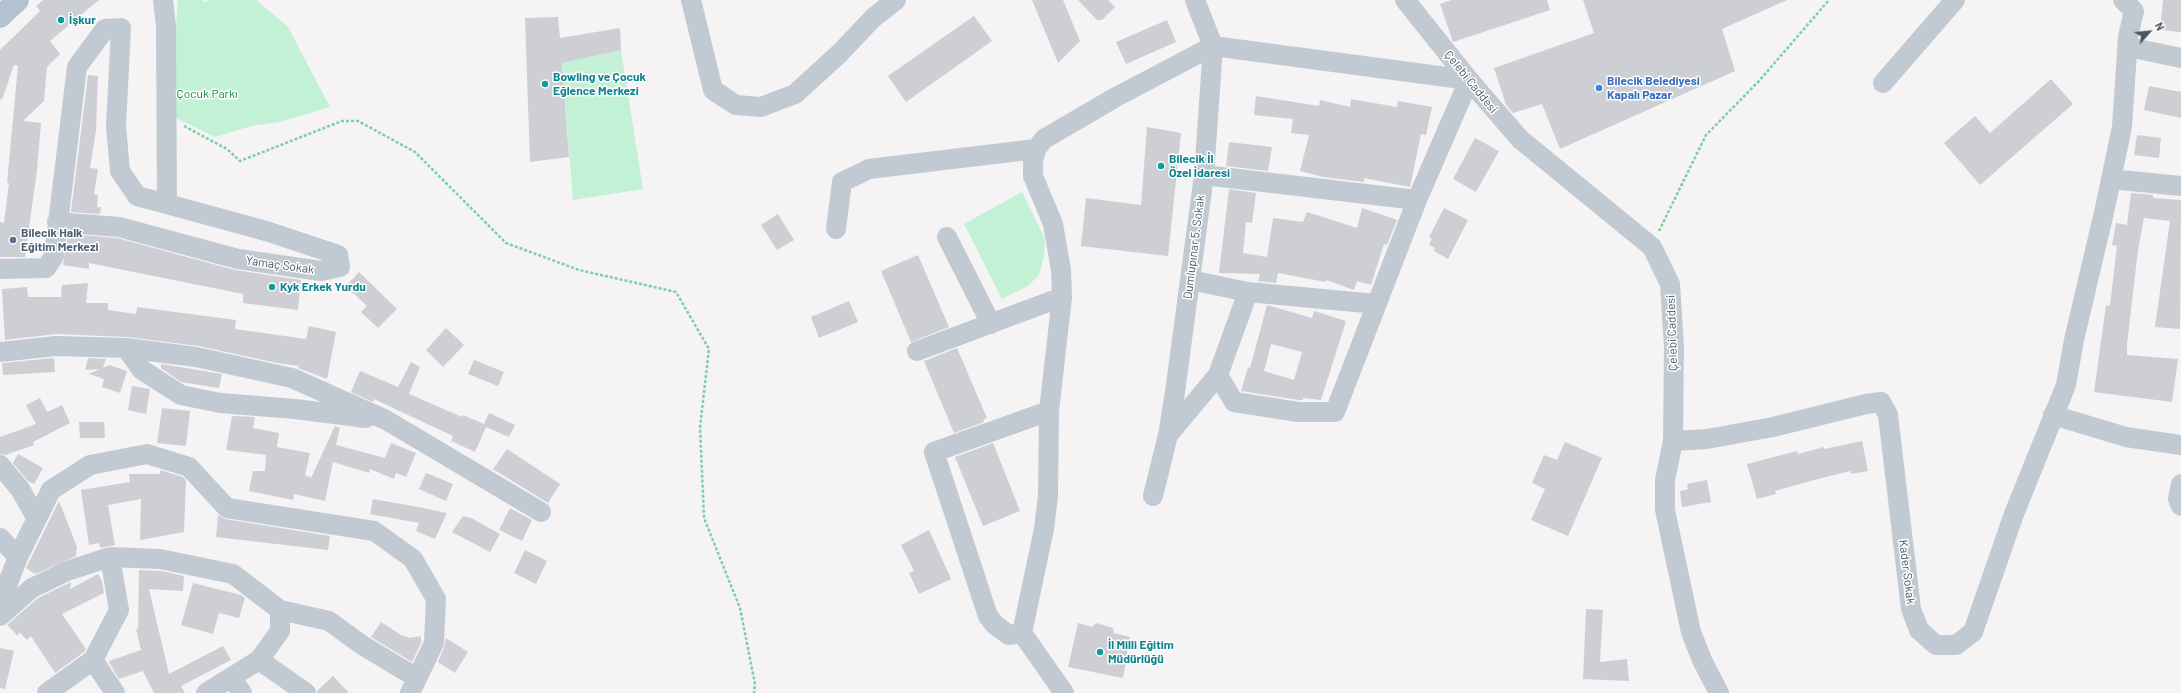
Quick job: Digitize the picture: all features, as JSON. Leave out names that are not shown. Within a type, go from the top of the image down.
[{"type":"main road","points":[[0,17],[18,0]]},
{"type":"street","points":[[0,269],[46,268],[54,256],[77,67],[105,29],[120,28],[116,126],[120,171],[137,196],[167,204],[166,26],[163,0]]},
{"type":"street","points":[[691,0],[713,90],[736,105],[761,107],[795,94],[840,53],[873,18],[896,0]]},
{"type":"street","name":"Dumlupınar 5. Sokak","points":[[1152,496],[1168,435],[1204,175],[1213,46],[1195,0]]},
{"type":"street","name":"Çelebi Caddesi","points":[[1405,0],[1469,80],[1520,139],[1652,248],[1670,284],[1674,347],[1673,441],[1665,480],[1665,510],[1691,632],[1702,660],[1719,693]]},
{"type":"street","points":[[1883,83],[1955,0]]},
{"type":"street","name":"Kader Sokak","points":[[1673,441],[1707,439],[1773,427],[1866,404],[1881,402],[1888,415],[1911,609],[1919,630],[1936,645],[1956,645],[1973,632],[2014,514],[2066,385],[2074,340],[2122,127],[2128,47],[2134,11],[2123,0]]},
{"type":"street","points":[[1064,693],[1022,633],[1044,529],[1048,502],[1049,411],[1062,297],[1061,270],[1053,224],[1034,176],[1033,161],[1036,149],[1044,139],[1116,97],[1213,46],[1469,80],[1417,200],[1335,412],[1298,412],[1234,402],[1218,375]]},
{"type":"street","points":[[2128,47],[2181,58]]},
{"type":"street","points":[[836,229],[842,182],[869,169],[1036,149]]},
{"type":"street","points":[[1204,175],[1417,200]]},
{"type":"street","points":[[2111,179],[2181,186]]},
{"type":"street","name":"Yamaç Sokak","points":[[57,222],[119,227],[238,259],[321,271],[340,267],[338,255],[266,231],[167,204]]},
{"type":"street","points":[[947,237],[991,324]]},
{"type":"street","points":[[1190,280],[1248,292],[1376,304]]},
{"type":"street","points":[[1168,435],[1218,375],[1248,292]]},
{"type":"street","points":[[917,351],[1062,297]]},
{"type":"street","points":[[0,352],[56,346],[126,348],[196,357],[292,378],[386,420],[541,512]]},
{"type":"street","points":[[126,348],[142,370],[181,395],[220,403],[294,408],[386,420]]},
{"type":"street","points":[[1022,633],[1009,635],[995,625],[988,616],[934,452],[1049,411]]},
{"type":"street","points":[[2053,415],[2126,437],[2181,445]]},
{"type":"street","points":[[0,603],[36,517],[51,490],[90,465],[147,454],[189,467],[227,508],[374,531],[412,559],[436,599],[434,643],[414,686],[362,644],[329,622],[280,610],[233,574],[160,559],[110,557],[67,571],[32,588],[0,616]]},
{"type":"street","points":[[0,465],[20,489],[36,517]]},
{"type":"street","points":[[2181,484],[2178,499],[2181,506]]},
{"type":"street","points":[[0,538],[18,557]]},
{"type":"street","points":[[47,693],[93,660],[119,610],[110,557]]},
{"type":"street","points":[[206,693],[236,685],[259,660],[280,631],[280,610]]},
{"type":"street","points":[[93,660],[115,693]]},
{"type":"street","points":[[259,660],[306,693]]},
{"type":"path","points":[[1652,248],[1706,134],[1759,81],[1829,0]]},
{"type":"path","points":[[167,118],[227,149],[240,161],[342,121],[358,121],[415,152],[506,243],[579,270],[676,292],[709,349],[700,427],[704,518],[740,608],[755,684],[754,693]]},
{"type":"green space","name":"Çocuk Parkı","points":[[178,0],[201,0],[206,2],[208,0],[256,0],[288,27],[330,107],[279,122],[251,126],[215,137],[170,115]]},
{"type":"green space","points":[[621,50],[643,189],[573,200],[562,63]]},
{"type":"green space","points":[[1022,192],[1045,239],[1044,256],[1039,275],[1028,286],[1002,299],[964,224]]},
{"type":"building","points":[[43,0],[99,0],[50,41],[60,54],[47,67],[44,101],[23,121],[41,123],[37,170],[25,257],[0,257],[0,222],[4,223],[9,183],[7,183],[18,66],[14,65],[2,100],[0,99],[0,50],[40,11],[36,6]]},
{"type":"building","points":[[1032,0],[1063,0],[1080,41],[1058,63]]},
{"type":"building","points":[[1078,0],[1108,0],[1115,7],[1102,20],[1097,20]]},
{"type":"building","points":[[1451,0],[1547,0],[1550,10],[1453,42],[1440,4]]},
{"type":"building","name":"Bilecik Belediyesi Kapalı Pazar","points":[[1583,0],[1787,0],[1722,29],[1735,71],[1560,149],[1542,104],[1513,113],[1506,105],[1494,68],[1594,33]]},
{"type":"building","points":[[2163,0],[2181,0],[2181,32],[2160,30]]},
{"type":"building","points":[[974,16],[992,41],[906,102],[888,76]]},
{"type":"building","name":"Bowling ve Çocuk Eğlence Merkezi","points":[[558,17],[560,38],[620,28],[621,50],[562,63],[569,157],[530,162],[525,18]]},
{"type":"building","points":[[1167,20],[1176,42],[1126,64],[1116,42]]},
{"type":"building","points":[[88,75],[98,76],[96,130],[90,168],[98,169],[94,194],[98,195],[97,207],[101,207],[100,214],[71,212]]},
{"type":"building","points":[[2051,79],[2073,104],[1980,185],[1944,143],[1975,116],[1990,133]]},
{"type":"building","points":[[2149,86],[2181,92],[2181,118],[2144,110]]},
{"type":"building","points":[[1256,96],[1319,106],[1320,100],[1350,107],[1351,99],[1397,107],[1398,101],[1432,107],[1426,135],[1421,134],[1410,187],[1364,178],[1364,182],[1323,177],[1300,171],[1309,135],[1291,133],[1293,119],[1254,115]]},
{"type":"building","name":"Bilecik İl Özel İdaresi","points":[[1147,127],[1181,133],[1168,256],[1081,246],[1086,198],[1141,205]]},
{"type":"building","points":[[2137,135],[2161,138],[2159,158],[2134,155]]},
{"type":"building","points":[[1475,138],[1499,151],[1476,192],[1453,179]]},
{"type":"building","points":[[1229,142],[1272,147],[1268,171],[1226,166]]},
{"type":"building","points":[[1229,189],[1256,193],[1252,223],[1246,222],[1243,253],[1267,257],[1273,218],[1303,222],[1307,212],[1357,228],[1362,208],[1397,220],[1387,245],[1384,244],[1371,285],[1357,281],[1354,290],[1326,280],[1326,282],[1278,273],[1276,283],[1258,281],[1260,274],[1219,273]]},
{"type":"building","points":[[2131,193],[2153,195],[2153,198],[2181,200],[2180,329],[2155,327],[2170,221],[2144,218],[2138,250],[2127,344],[2127,355],[2178,359],[2172,402],[2094,392],[2106,305],[2110,306],[2117,246],[2112,245],[2116,223],[2127,225]]},
{"type":"building","points":[[1444,208],[1468,220],[1448,259],[1434,251],[1435,248],[1429,245],[1432,239],[1429,237]]},
{"type":"building","points":[[778,214],[794,240],[777,250],[761,225]]},
{"type":"building","points":[[68,234],[117,238],[235,270],[301,280],[298,310],[243,303],[243,294],[89,263],[89,269],[63,265]]},
{"type":"building","points":[[918,255],[949,327],[911,342],[881,271]]},
{"type":"building","points":[[359,272],[397,309],[378,328],[361,312],[367,306],[346,286]]},
{"type":"building","points":[[88,283],[86,303],[108,303],[108,310],[136,314],[137,307],[236,320],[235,329],[306,339],[309,326],[336,332],[327,379],[298,368],[299,366],[277,363],[198,346],[127,337],[56,334],[5,340],[2,289],[27,287],[28,297],[61,297],[62,285]]},
{"type":"building","points":[[849,301],[858,322],[819,338],[811,317]]},
{"type":"building","points":[[1267,305],[1312,318],[1314,311],[1346,321],[1321,400],[1303,398],[1303,400],[1299,400],[1241,391],[1248,367],[1250,368]],"holes":[[[1271,344],[1302,352],[1294,380],[1264,371]]]},
{"type":"building","points":[[446,328],[464,345],[443,367],[426,350]]},
{"type":"building","points":[[957,348],[987,418],[983,420],[984,422],[954,433],[924,361]]},
{"type":"building","points":[[54,358],[55,372],[3,375],[2,363]]},
{"type":"building","points":[[88,358],[106,359],[103,368],[109,365],[127,371],[120,393],[102,387],[104,379],[89,374],[100,369],[85,370]]},
{"type":"building","points":[[474,360],[504,372],[498,386],[468,374]]},
{"type":"building","points":[[411,362],[420,367],[409,394],[462,417],[463,415],[484,424],[489,413],[515,425],[509,437],[486,427],[475,452],[451,441],[453,436],[374,399],[373,402],[351,392],[360,371],[398,387]]},
{"type":"building","points":[[161,364],[222,374],[219,388],[181,382],[161,368]]},
{"type":"building","points":[[132,386],[150,389],[146,414],[128,410]]},
{"type":"building","points":[[40,398],[47,412],[62,405],[70,423],[33,442],[34,445],[5,455],[0,454],[0,437],[36,424],[26,405]]},
{"type":"building","points":[[162,408],[190,411],[186,446],[157,443]]},
{"type":"building","points":[[232,416],[255,417],[253,428],[279,433],[277,447],[310,453],[305,475],[311,478],[335,426],[340,428],[336,445],[385,458],[391,443],[416,453],[406,477],[396,473],[394,479],[370,469],[369,473],[333,462],[325,501],[294,494],[293,500],[249,491],[253,471],[265,471],[266,455],[226,450]]},
{"type":"building","points":[[79,422],[104,422],[105,438],[80,438]]},
{"type":"building","points":[[1862,441],[1868,471],[1851,474],[1850,471],[1814,480],[1775,491],[1776,494],[1757,499],[1747,464],[1797,451],[1798,454],[1824,447],[1824,449]]},
{"type":"building","points":[[1565,442],[1602,458],[1568,536],[1531,520],[1545,489],[1532,483],[1544,455],[1557,460]]},
{"type":"building","points":[[993,443],[1020,511],[983,526],[955,457]]},
{"type":"building","points":[[507,449],[560,484],[548,503],[493,469]]},
{"type":"building","points":[[18,454],[43,468],[34,484],[28,481],[13,463]]},
{"type":"building","points":[[160,470],[183,477],[186,480],[184,532],[140,540],[141,499],[108,505],[115,545],[100,548],[99,543],[89,545],[81,490],[130,482],[129,474],[160,474]]},
{"type":"building","points":[[426,473],[453,484],[446,501],[419,489]]},
{"type":"building","points":[[1707,480],[1711,502],[1682,507],[1680,491],[1688,489],[1687,484]]},
{"type":"building","points":[[373,499],[447,513],[435,539],[416,531],[419,523],[370,514]]},
{"type":"building","points":[[59,501],[77,547],[76,556],[35,574],[26,568]]},
{"type":"building","points":[[510,508],[532,520],[522,541],[499,530]]},
{"type":"building","points":[[218,515],[225,519],[330,536],[328,550],[216,537]]},
{"type":"building","points":[[463,516],[471,518],[500,534],[490,552],[452,532]]},
{"type":"building","points":[[929,530],[951,579],[919,594],[909,573],[914,571],[901,545]]},
{"type":"building","points":[[525,550],[547,561],[536,584],[514,573]]},
{"type":"building","points":[[139,570],[161,571],[184,576],[183,591],[149,589],[169,674],[223,646],[231,660],[181,686],[185,693],[154,693],[143,671],[119,679],[110,664],[109,661],[141,650],[136,629],[138,629]]},
{"type":"building","points":[[98,574],[102,581],[104,593],[62,614],[86,649],[55,673],[31,636],[27,640],[19,632],[18,636],[7,625],[38,598],[71,582],[70,589]]},
{"type":"building","points":[[193,583],[241,595],[245,598],[239,618],[219,613],[213,634],[181,625]]},
{"type":"building","points":[[1586,609],[1603,610],[1600,662],[1627,659],[1629,681],[1583,679]]},
{"type":"building","points":[[381,622],[401,635],[410,638],[421,636],[421,643],[412,662],[371,637]]},
{"type":"building","name":"İl Milli Eğitim Müdürlüğü","points":[[1078,623],[1092,627],[1096,623],[1113,628],[1114,633],[1130,637],[1123,678],[1068,667]]},
{"type":"building","points":[[446,638],[468,652],[455,673],[438,662],[444,648]]},
{"type":"building","points":[[0,648],[14,651],[5,689],[0,688]]},
{"type":"building","points":[[333,676],[349,693],[317,693],[317,691]]},
{"type":"place","name":"İşkur","points":[[61,20]]},
{"type":"place","name":"Bowling ve Çocuk Eğlence Merkezi","points":[[545,84]]},
{"type":"place","name":"Bilecik Belediyesi Kapalı Pazar","points":[[1599,88]]},
{"type":"place","name":"Bilecik İl Özel İdaresi","points":[[1161,166]]},
{"type":"place","name":"Bilecik Halk Eğitim Merkezi","points":[[13,240]]},
{"type":"place","name":"Kyk Erkek Yurdu","points":[[272,287]]},
{"type":"place","name":"İl Milli Eğitim Müdürlüğü","points":[[1100,652]]}]
